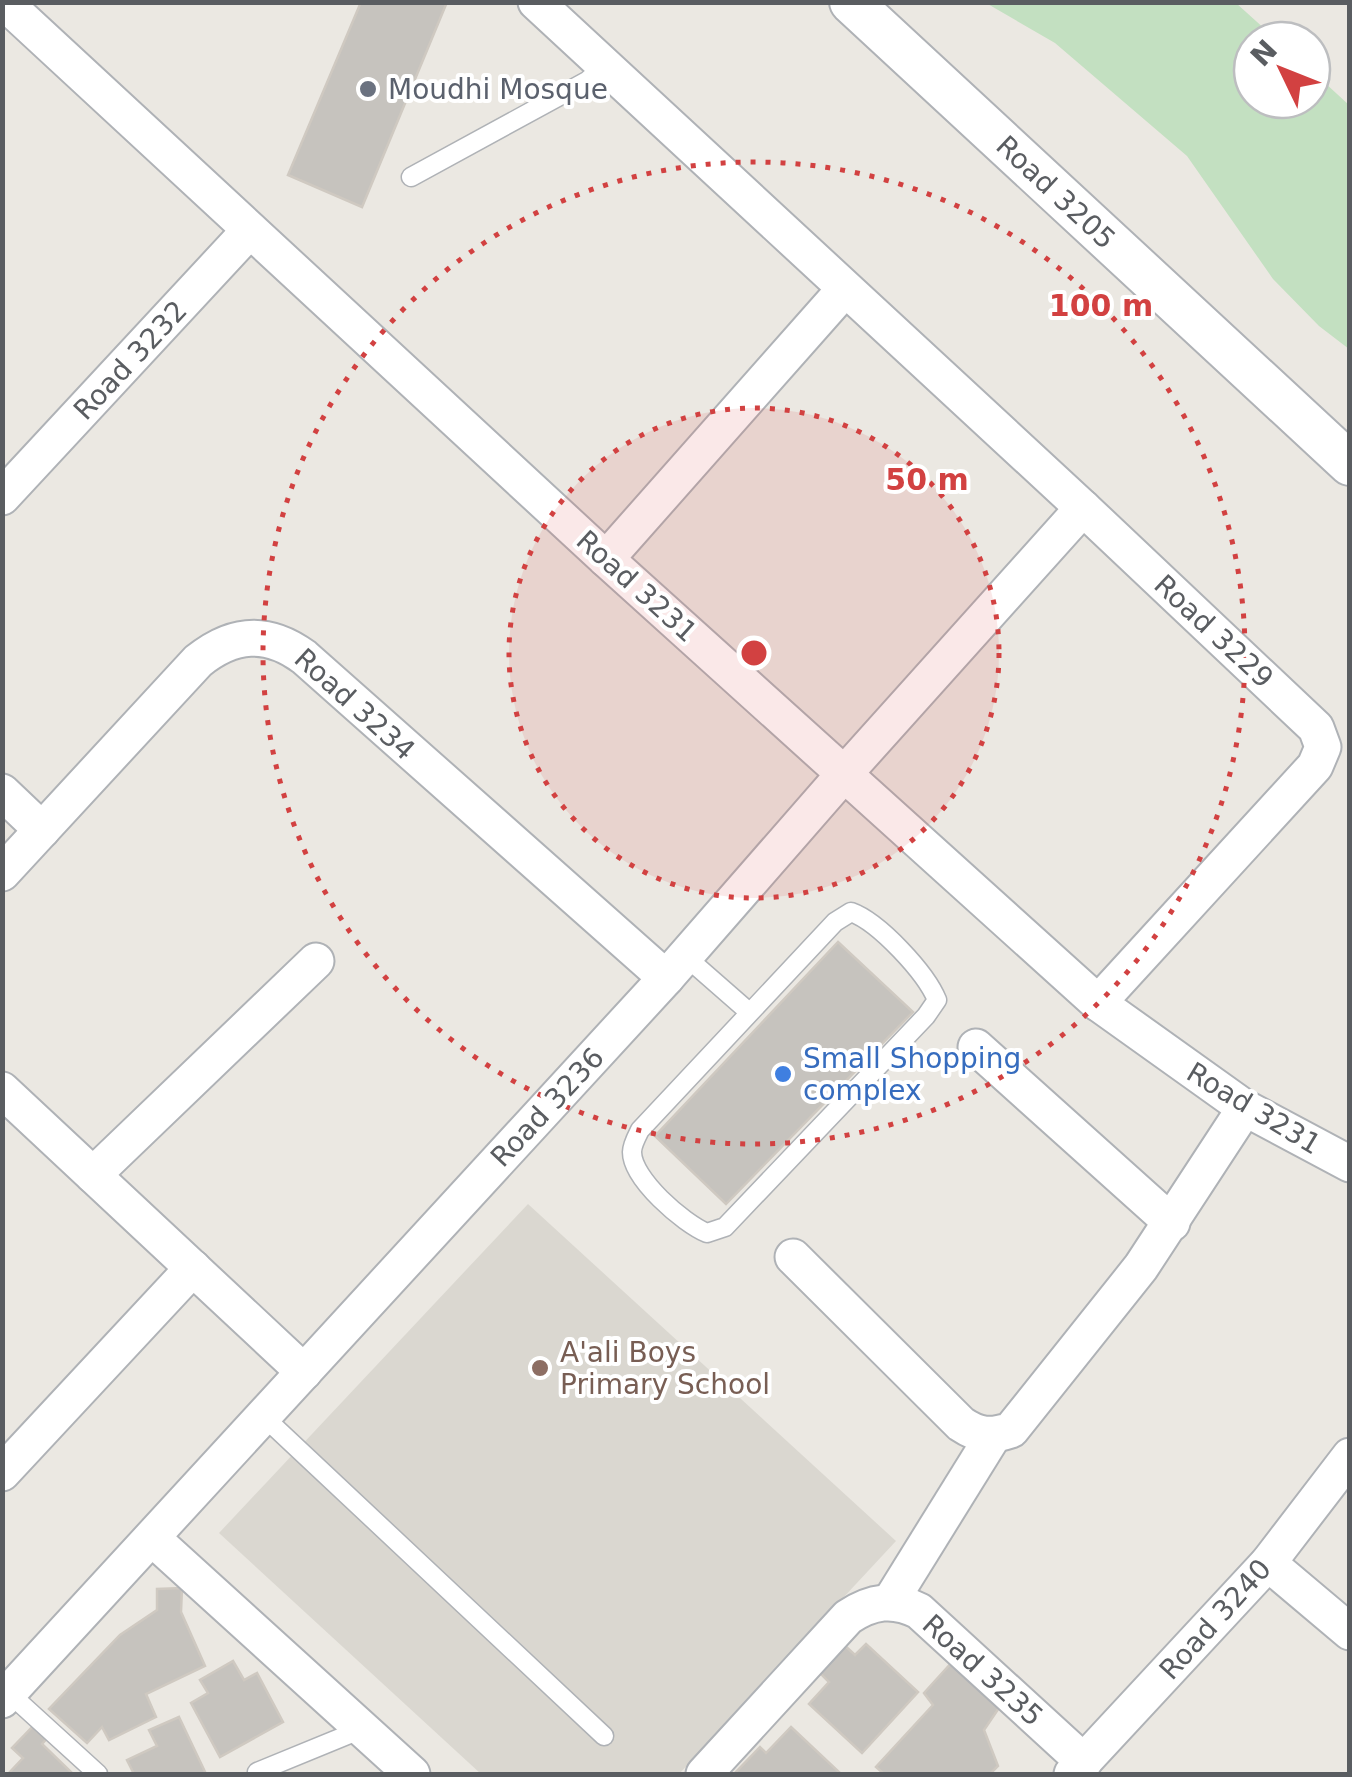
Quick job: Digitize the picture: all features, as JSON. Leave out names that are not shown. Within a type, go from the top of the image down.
[{"type":"street","name":"Road 3229","points":[[536,2],[1316,728],[1322,747],[1315,766],[1098,1003]]},
{"type":"street","name":"Road 3205","points":[[860,7],[1350,464]]},
{"type":"street","name":"Road 3231","points":[[24,8],[250,230],[606,559],[1098,1003],[1245,1108],[1350,1164]]},
{"type":"street","name":"Road 3232","points":[[5,490],[250,230]]},
{"type":"street","points":[[606,559],[844,290]]},
{"type":"street","name":"Road 3236","points":[[6,1696],[675,967],[1083,508]]},
{"type":"street","name":"Road 3234","points":[[2,873],[198,662],[230,642],[268,638],[286,644],[304,658],[675,967]]},
{"type":"street","points":[[2,792],[42,830]]},
{"type":"street","points":[[93,1175],[316,961]]},
{"type":"street","points":[[976,1047],[1172,1223]]},
{"type":"street","points":[[2,1090],[304,1372]]},
{"type":"street","points":[[793,1257],[961,1424],[976,1434],[994,1436],[1010,1430],[1023,1418],[1172,1223],[1245,1108]]},
{"type":"street","points":[[2,1473],[193,1268]]},
{"type":"street","points":[[890,1602],[994,1436]]},
{"type":"street","name":"Road 3240","points":[[1078,1768],[1268,1563],[1350,1456]]},
{"type":"street","points":[[152,1538],[412,1774]]},
{"type":"street","points":[[1268,1563],[1350,1632]]},
{"type":"street","name":"Road 3235","points":[[704,1774],[848,1618],[875,1603],[890,1602],[920,1611],[1078,1768]]},
{"type":"lane","points":[[411,177],[588,81],[604,66]]},
{"type":"lane","points":[[851,912],[866,918],[930,983],[937,1000],[725,1226],[707,1233],[692,1227],[637,1174],[631,1150],[640,1130],[748,1012],[835,922],[851,912]]},
{"type":"lane","points":[[675,967],[748,1012]]},
{"type":"lane","points":[[263,1416],[604,1736]]},
{"type":"lane","points":[[6,1696],[98,1774]]},
{"type":"lane","points":[[257,1772],[362,1729]]},
{"type":"shaded area","name":"A'ali Boys Primary School","points":[[528,1204],[896,1541],[679,1774],[481,1774],[219,1533]]},
{"type":"green space","points":[[986,3],[1236,3],[1255,20],[1232,20],[1232,120],[1332,120],[1332,89],[1349,105],[1349,349],[1319,326],[1273,279],[1187,156],[1055,43]]},
{"type":"building","name":"Moudhi Mosque","points":[[361,2],[447,2],[362,207],[288,175]]},
{"type":"building","name":"Small Shopping complex","points":[[838,942],[913,1012],[726,1204],[655,1136]]},
{"type":"building","points":[[182,1588],[181,1612],[205,1666],[146,1694],[156,1717],[109,1740],[102,1727],[87,1743],[49,1709],[120,1635],[157,1610],[157,1589]]},
{"type":"building","points":[[843,1644],[855,1655],[866,1644],[918,1692],[862,1753],[809,1704],[829,1682],[818,1671]]},
{"type":"building","points":[[954,1660],[1001,1705],[984,1730],[998,1766],[990,1774],[884,1774],[876,1767],[933,1705],[924,1693]]},
{"type":"building","points":[[233,1661],[244,1680],[257,1673],[283,1722],[220,1757],[191,1703],[208,1693],[200,1680]]},
{"type":"building","points":[[179,1717],[206,1774],[134,1774],[127,1760],[157,1746],[149,1730]]},
{"type":"building","points":[[38,1721],[51,1734],[42,1744],[69,1774],[8,1774],[23,1758],[12,1748]]},
{"type":"building","points":[[791,1727],[839,1772],[734,1774],[760,1747],[766,1753]]},
{"type":"place","name":"Moudhi Mosque","points":[[368,89]]},
{"type":"place","name":"Small Shopping complex","points":[[783,1074]]},
{"type":"place","name":"A'ali Boys Primary School","points":[[540,1368]]}]
